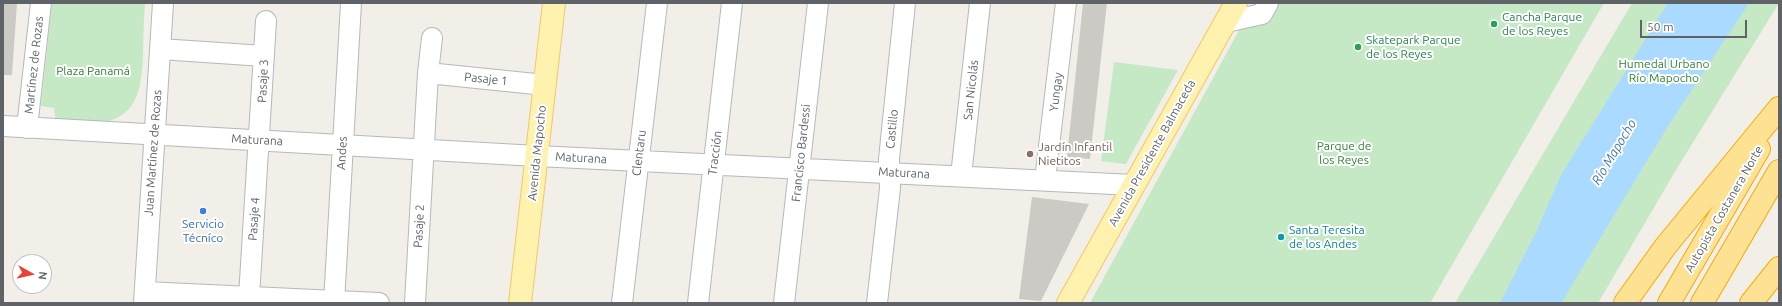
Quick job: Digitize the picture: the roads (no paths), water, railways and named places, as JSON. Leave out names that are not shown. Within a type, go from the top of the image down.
[{"type":"highway","points":[[1625,303],[1665,247],[1779,108]]},
{"type":"highway","name":"Autopista Costanera Norte","points":[[1669,303],[1779,115]]},
{"type":"highway","points":[[1702,303],[1779,171]]},
{"type":"highway","points":[[1751,303],[1779,268]]},
{"type":"highway","points":[[1766,303],[1779,281]]},
{"type":"main road","name":"Avenida Mapocho","points":[[520,303],[554,3]]},
{"type":"main road","name":"Avenida Presidente Balmaceda","points":[[1068,303],[1236,3]]},
{"type":"street","name":"Martínez de Rozas","points":[[27,128],[41,3]]},
{"type":"street","name":"Juan Martínez de Rozas","points":[[144,297],[163,3]]},
{"type":"street","name":"Andes","points":[[334,302],[351,3]]},
{"type":"street","name":"Clentaru","points":[[622,303],[657,3]]},
{"type":"street","name":"Tracción","points":[[698,303],[732,3]]},
{"type":"street","name":"Francisco Bardessi","points":[[784,303],[818,3]]},
{"type":"street","name":"Castillo","points":[[877,303],[890,188],[889,173],[905,3]]},
{"type":"street","name":"San Nicolás","points":[[961,176],[980,3]]},
{"type":"street","name":"Yungay","points":[[1045,180],[1066,3]]},
{"type":"street","points":[[1226,22],[1262,14],[1268,3]]},
{"type":"street","name":"Pasaje 3","points":[[259,140],[266,21]]},
{"type":"street","points":[[423,150],[432,38]]},
{"type":"street","points":[[160,49],[264,56]]},
{"type":"street","name":"Pasaje 1","points":[[428,73],[545,85]]},
{"type":"street","name":"Maturana","points":[[3,126],[537,156],[1134,185]]},
{"type":"street","name":"Pasaje 4","points":[[249,297],[259,140]]},
{"type":"street","name":"Pasaje 2","points":[[415,303],[423,150]]},
{"type":"street","points":[[144,297],[249,297],[379,303]]},
{"type":"water","name":"Río Mapocho","points":[[1668,3],[1749,3],[1668,126],[1561,303],[1500,303],[1538,228],[1561,175]]},
{"type":"place","name":"Cancha Parque de los Reyes","points":[[1494,24]]},
{"type":"place","name":"Skatepark Parque de los Reyes","points":[[1358,47]]},
{"type":"place","name":"Jardín Infantil Nietitos","points":[[1030,154]]},
{"type":"place","name":"Servicio Técníco","points":[[203,211]]},
{"type":"place","name":"Santa Teresita de los Andes","points":[[1281,237]]},
{"type":"park label","name":"Plaza Panamá","points":[[93,71]]},
{"type":"park label","name":"Humedal Urbano Río Mapocho","points":[[1664,71]]},
{"type":"park label","name":"Parque de los Reyes","points":[[1344,153]]}]
